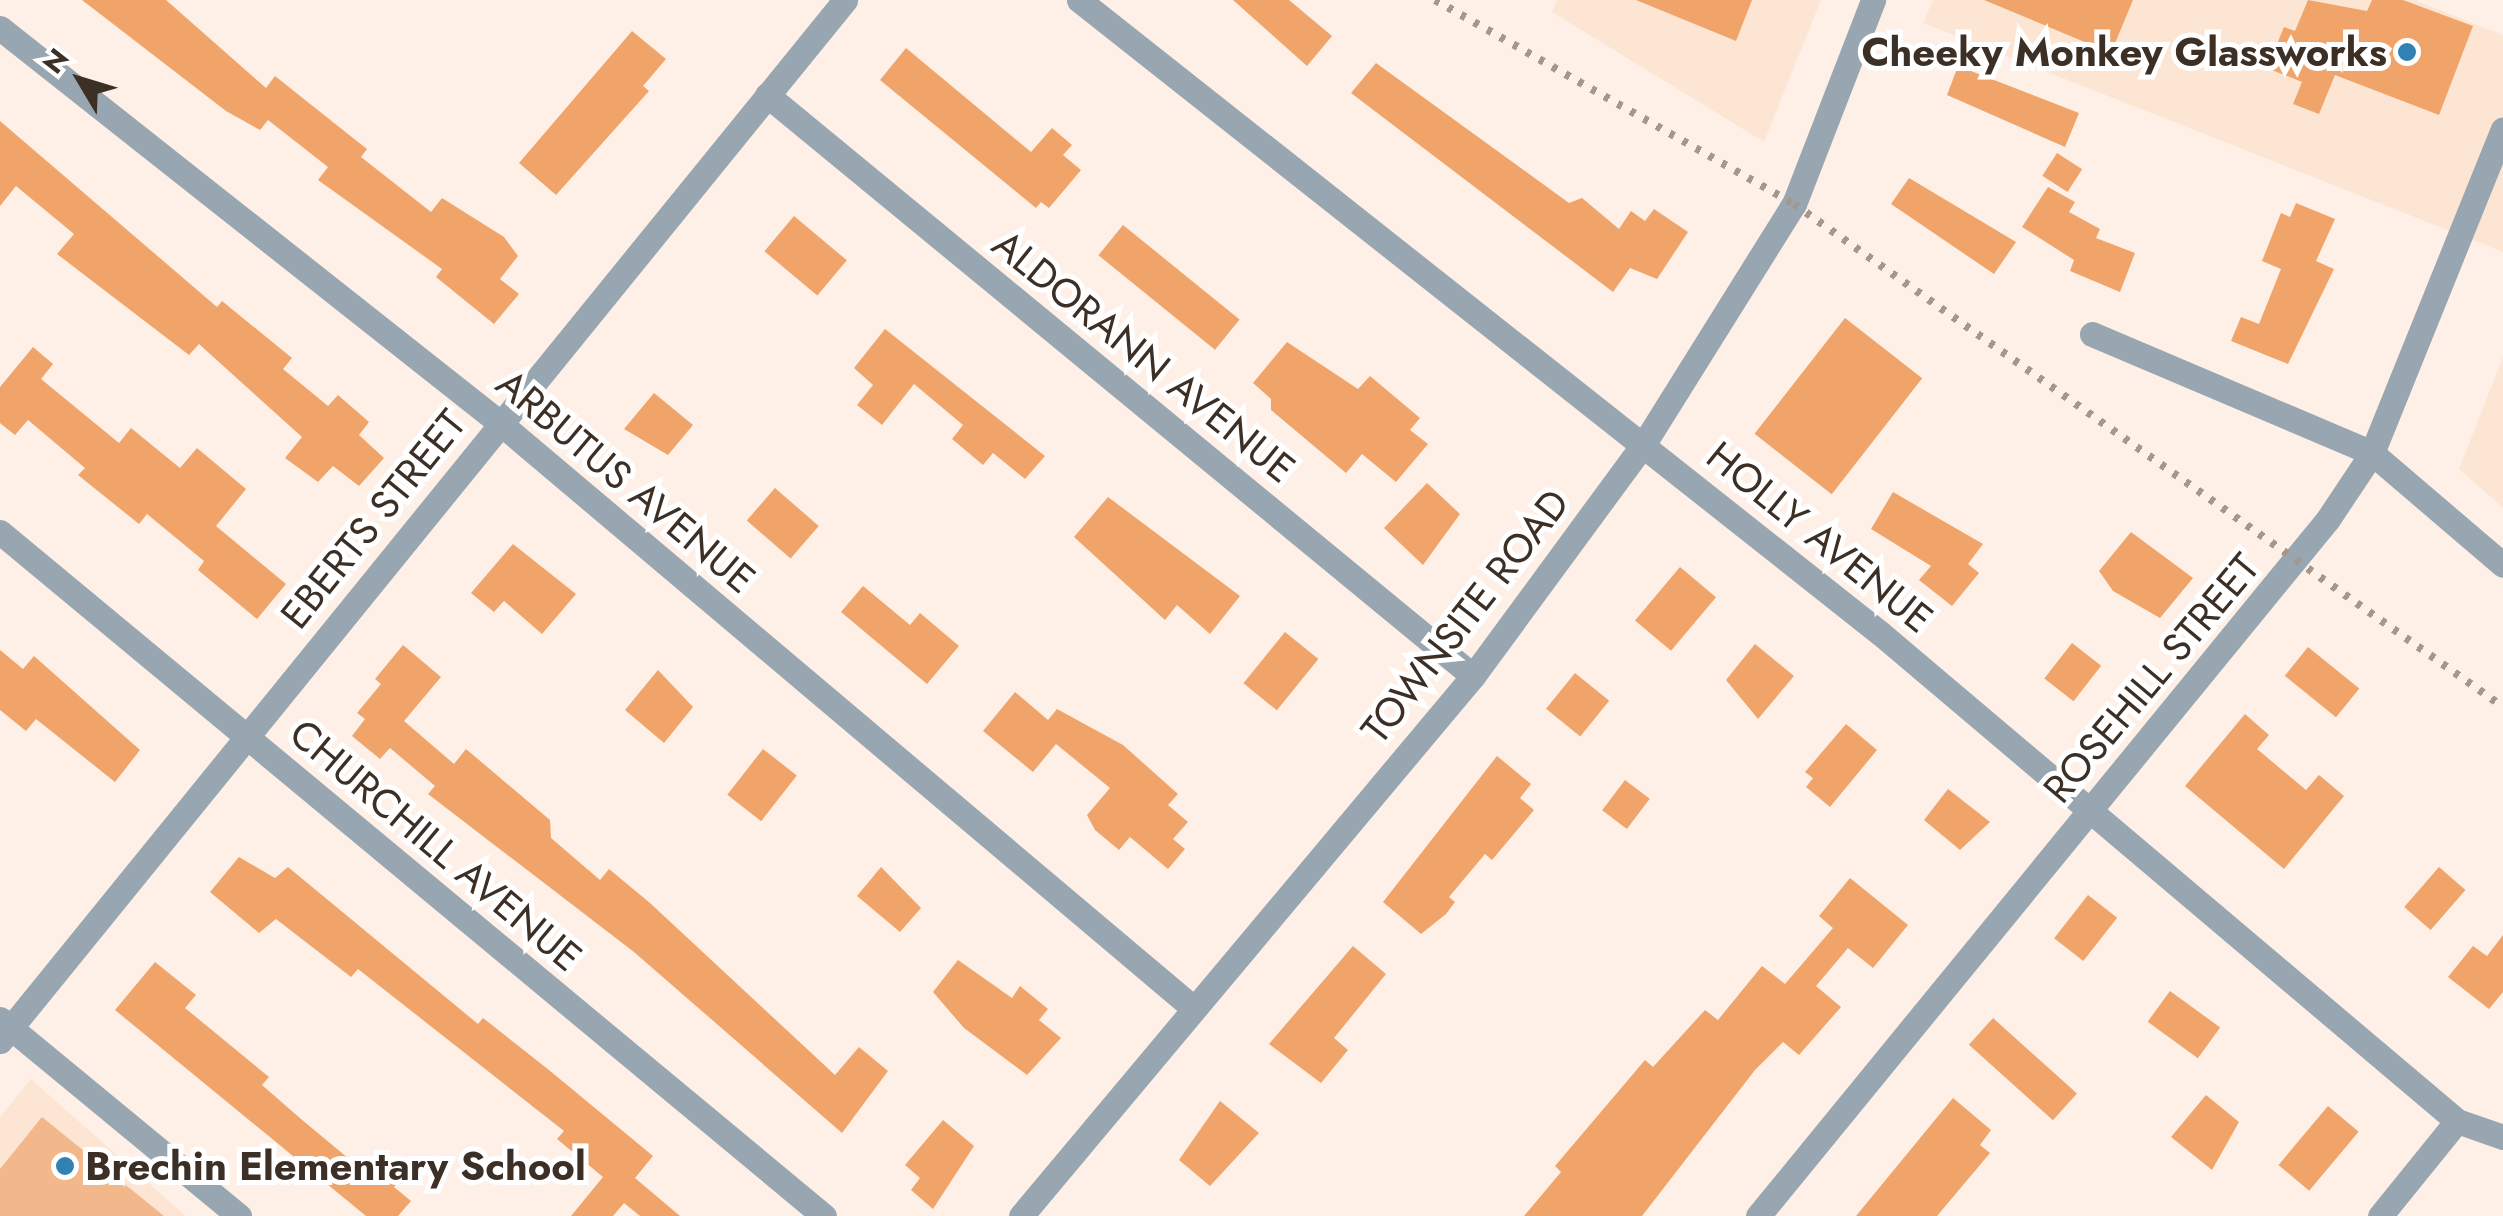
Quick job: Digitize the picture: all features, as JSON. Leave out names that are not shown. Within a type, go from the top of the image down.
[{"type":"street","name":"EBERTS STREET","points":[[4,1030],[845,0]]},
{"type":"street","name":"HOLLY AVENUE","points":[[1078,0],[1645,442],[2456,1121],[2503,1137]]},
{"type":"street","name":"TOWNSITE ROAD","points":[[1021,1216],[1192,1006],[1473,676],[1645,442],[1794,204],[1872,0]]},
{"type":"street","name":"ARBUTUS AVENUE","points":[[0,28],[500,422],[1192,1006]]},
{"type":"street","name":"ALDORANN AVENUE","points":[[767,95],[1473,676]]},
{"type":"street","name":"ROSEHILL STREET","points":[[1758,1216],[2087,812],[2298,561],[2372,454],[2503,129]]},
{"type":"street","points":[[2092,334],[2372,454],[2503,564]]},
{"type":"street","name":"CHURCHILL AVENUE","points":[[0,532],[824,1216]]},
{"type":"street","points":[[4,1030],[240,1216]]},
{"type":"street","points":[[2380,1216],[2456,1121]]},
{"type":"shaded area","points":[[1557,0],[1821,0],[1764,142],[1552,12]]},
{"type":"shaded area","points":[[1933,0],[2415,0],[2503,35],[2503,252],[1923,23]]},
{"type":"shaded area","points":[[2503,357],[2503,508],[2459,469]]},
{"type":"shaded area","name":"Brechin Elementary School","points":[[31,1079],[186,1216],[0,1216],[0,1117]]},
{"type":"shaded area","name":"Brechin Elementary School","points":[[42,1117],[164,1216],[0,1216],[0,1169]]},
{"type":"building","points":[[82,0],[166,0],[266,88],[275,76],[367,149],[361,157],[431,212],[442,198],[504,237],[518,256],[500,279],[519,294],[494,324],[436,277],[442,269],[318,180],[328,167],[268,120],[260,130],[226,111]]},
{"type":"building","points":[[1233,0],[1289,0],[1332,36],[1307,66]]},
{"type":"building","points":[[1636,0],[1752,0],[1736,41]]},
{"type":"building","points":[[1984,0],[2133,0],[2111,53]]},
{"type":"building","name":"Cheeky Monkey Glassworks","points":[[2308,0],[2367,11],[2372,0],[2403,0],[2473,26],[2439,115],[2335,75],[2319,114],[2293,104],[2302,82],[2267,68],[2284,27],[2295,31]]},
{"type":"building","points":[[632,31],[666,59],[643,86],[649,91],[556,195],[519,163]]},
{"type":"building","points":[[906,48],[1031,152],[1052,128],[1072,145],[1063,155],[1081,170],[1049,208],[1041,202],[1036,208],[880,80]]},
{"type":"building","points":[[1376,63],[1569,203],[1582,198],[1619,229],[1631,211],[1645,221],[1654,209],[1688,232],[1657,279],[1630,268],[1613,292],[1351,93]]},
{"type":"building","points":[[1958,66],[2079,113],[2065,147],[1947,95]]},
{"type":"building","points":[[0,121],[217,307],[222,301],[292,358],[283,369],[328,406],[338,395],[369,422],[359,435],[384,458],[359,486],[333,466],[318,482],[285,458],[302,437],[199,344],[189,355],[57,254],[74,234],[16,186],[0,206]]},
{"type":"building","points":[[2057,153],[2082,169],[2067,192],[2042,176]]},
{"type":"building","points":[[1909,178],[2016,242],[1994,274],[1891,204]]},
{"type":"building","points":[[2048,187],[2075,202],[2069,212],[2100,229],[2096,238],[2135,253],[2120,292],[2070,271],[2074,260],[2022,227]]},
{"type":"building","points":[[2296,203],[2335,219],[2316,261],[2334,269],[2288,364],[2231,341],[2241,317],[2259,324],[2281,269],[2262,261],[2281,213],[2290,217]]},
{"type":"building","points":[[794,216],[847,260],[817,296],[764,251]]},
{"type":"building","points":[[1123,225],[1240,319],[1215,350],[1098,255]]},
{"type":"building","points":[[1845,318],[1922,378],[1832,494],[1754,434]]},
{"type":"building","points":[[885,329],[1045,456],[1025,479],[993,453],[983,465],[952,439],[963,425],[914,384],[882,425],[857,405],[873,385],[854,368]]},
{"type":"building","points":[[1287,342],[1358,389],[1370,376],[1420,418],[1410,430],[1428,444],[1396,482],[1362,454],[1346,473],[1271,410],[1271,399],[1253,383]]},
{"type":"building","points":[[33,347],[53,364],[41,379],[119,443],[131,428],[180,468],[197,448],[246,489],[216,526],[286,584],[257,619],[198,570],[204,561],[147,514],[139,524],[78,475],[85,468],[28,420],[15,435],[0,423],[0,387]]},
{"type":"building","points":[[654,393],[693,425],[668,455],[624,429]]},
{"type":"building","points":[[1427,483],[1460,514],[1423,565],[1384,528]]},
{"type":"building","points":[[775,488],[819,526],[791,559],[747,520]]},
{"type":"building","points":[[1893,492],[1983,544],[1968,564],[1979,573],[1952,606],[1919,580],[1931,566],[1871,529]]},
{"type":"building","points":[[1108,497],[1240,596],[1210,634],[1177,605],[1165,620],[1074,537]]},
{"type":"building","points":[[2131,532],[2193,578],[2160,618],[2113,591],[2099,571]]},
{"type":"building","points":[[513,544],[576,594],[542,634],[504,601],[494,612],[471,593]]},
{"type":"building","points":[[1680,567],[1716,597],[1671,651],[1635,621]]},
{"type":"building","points":[[863,586],[910,625],[920,613],[959,646],[927,684],[841,612]]},
{"type":"building","points":[[1285,632],[1318,659],[1277,710],[1243,683]]},
{"type":"building","points":[[2072,643],[2101,666],[2073,701],[2044,678]]},
{"type":"building","points":[[1755,644],[1794,676],[1758,719],[1726,680]]},
{"type":"building","points":[[403,645],[441,677],[404,721],[454,764],[466,749],[550,820],[551,838],[600,880],[609,869],[650,903],[835,1075],[859,1047],[888,1071],[842,1133],[634,952],[428,794],[435,786],[390,748],[380,759],[352,736],[365,719],[357,713],[381,684],[375,679]]},
{"type":"building","points":[[2308,647],[2359,689],[2336,717],[2285,676]]},
{"type":"building","points":[[0,650],[23,669],[34,656],[140,750],[115,782],[36,719],[26,731],[0,710]]},
{"type":"building","points":[[658,670],[693,707],[664,743],[625,710]]},
{"type":"building","points":[[1575,673],[1609,701],[1580,736],[1546,709]]},
{"type":"building","points":[[1015,692],[1048,720],[1057,709],[1123,745],[1178,794],[1168,805],[1188,822],[1173,839],[1185,849],[1168,869],[1130,837],[1119,850],[1095,830],[1087,815],[1110,788],[1056,744],[1033,772],[983,731]]},
{"type":"building","points":[[2245,714],[2269,735],[2257,749],[2306,790],[2319,775],[2344,796],[2284,869],[2185,786]]},
{"type":"building","points":[[1846,724],[1877,750],[1830,807],[1806,787],[1813,778],[1805,772]]},
{"type":"building","points":[[763,749],[797,775],[761,821],[727,795]]},
{"type":"building","points":[[1497,756],[1531,784],[1520,798],[1534,810],[1492,860],[1485,854],[1449,897],[1455,902],[1446,914],[1421,934],[1383,902]]},
{"type":"building","points":[[1625,780],[1650,799],[1627,829],[1602,810]]},
{"type":"building","points":[[1948,789],[1990,822],[1960,850],[1924,820]]},
{"type":"building","points":[[239,857],[275,878],[288,867],[478,1024],[483,1018],[549,1070],[653,1156],[635,1178],[680,1216],[640,1216],[624,1203],[613,1216],[571,1216],[603,1177],[557,1139],[564,1131],[358,969],[351,977],[276,919],[259,933],[210,892]]},
{"type":"building","points":[[881,867],[921,908],[900,932],[857,896]]},
{"type":"building","points":[[2439,867],[2465,890],[2431,930],[2404,907]]},
{"type":"building","points":[[1850,878],[1908,925],[1873,968],[1848,948],[1816,986],[1841,1007],[1799,1055],[1783,1042],[1755,1070],[1642,1216],[1524,1216],[1561,1172],[1555,1166],[1645,1060],[1653,1067],[1705,1010],[1718,1020],[1762,966],[1785,984],[1833,928],[1819,916]]},
{"type":"building","points":[[2088,895],[2117,918],[2083,961],[2054,938]]},
{"type":"building","points":[[2503,935],[2503,992],[2489,1009],[2448,977],[2473,946],[2487,956]]},
{"type":"building","points":[[1353,946],[1386,974],[1334,1038],[1348,1050],[1321,1083],[1269,1044]]},
{"type":"building","points":[[958,960],[1012,998],[1020,986],[1048,1009],[1039,1020],[1061,1038],[1027,1075],[964,1028],[933,992]]},
{"type":"building","points":[[155,962],[196,995],[185,1008],[269,1077],[262,1085],[301,1119],[366,1173],[383,1153],[407,1172],[394,1187],[411,1201],[398,1216],[366,1216],[115,1010]]},
{"type":"building","points":[[2170,991],[2220,1027],[2198,1058],[2148,1022]]},
{"type":"building","points":[[1993,1018],[2077,1094],[2053,1120],[1969,1045]]},
{"type":"building","points":[[2206,1095],[2239,1122],[2212,1170],[2171,1137]]},
{"type":"building","points":[[1953,1098],[1991,1130],[1980,1145],[1990,1153],[1937,1216],[1856,1216]]},
{"type":"building","points":[[1220,1101],[1259,1133],[1210,1186],[1179,1160]]},
{"type":"building","points":[[2328,1106],[2359,1132],[2309,1191],[2279,1165]]},
{"type":"building","points":[[943,1120],[974,1146],[933,1209],[911,1190],[920,1178],[905,1165]]},
{"type":"railway","points":[[1435,0],[1794,204],[2503,707]]},
{"type":"place","name":"Cheeky Monkey Glassworks","points":[[2407,52]]},
{"type":"place","name":"Brechin Elementary School","points":[[65,1166]]}]
